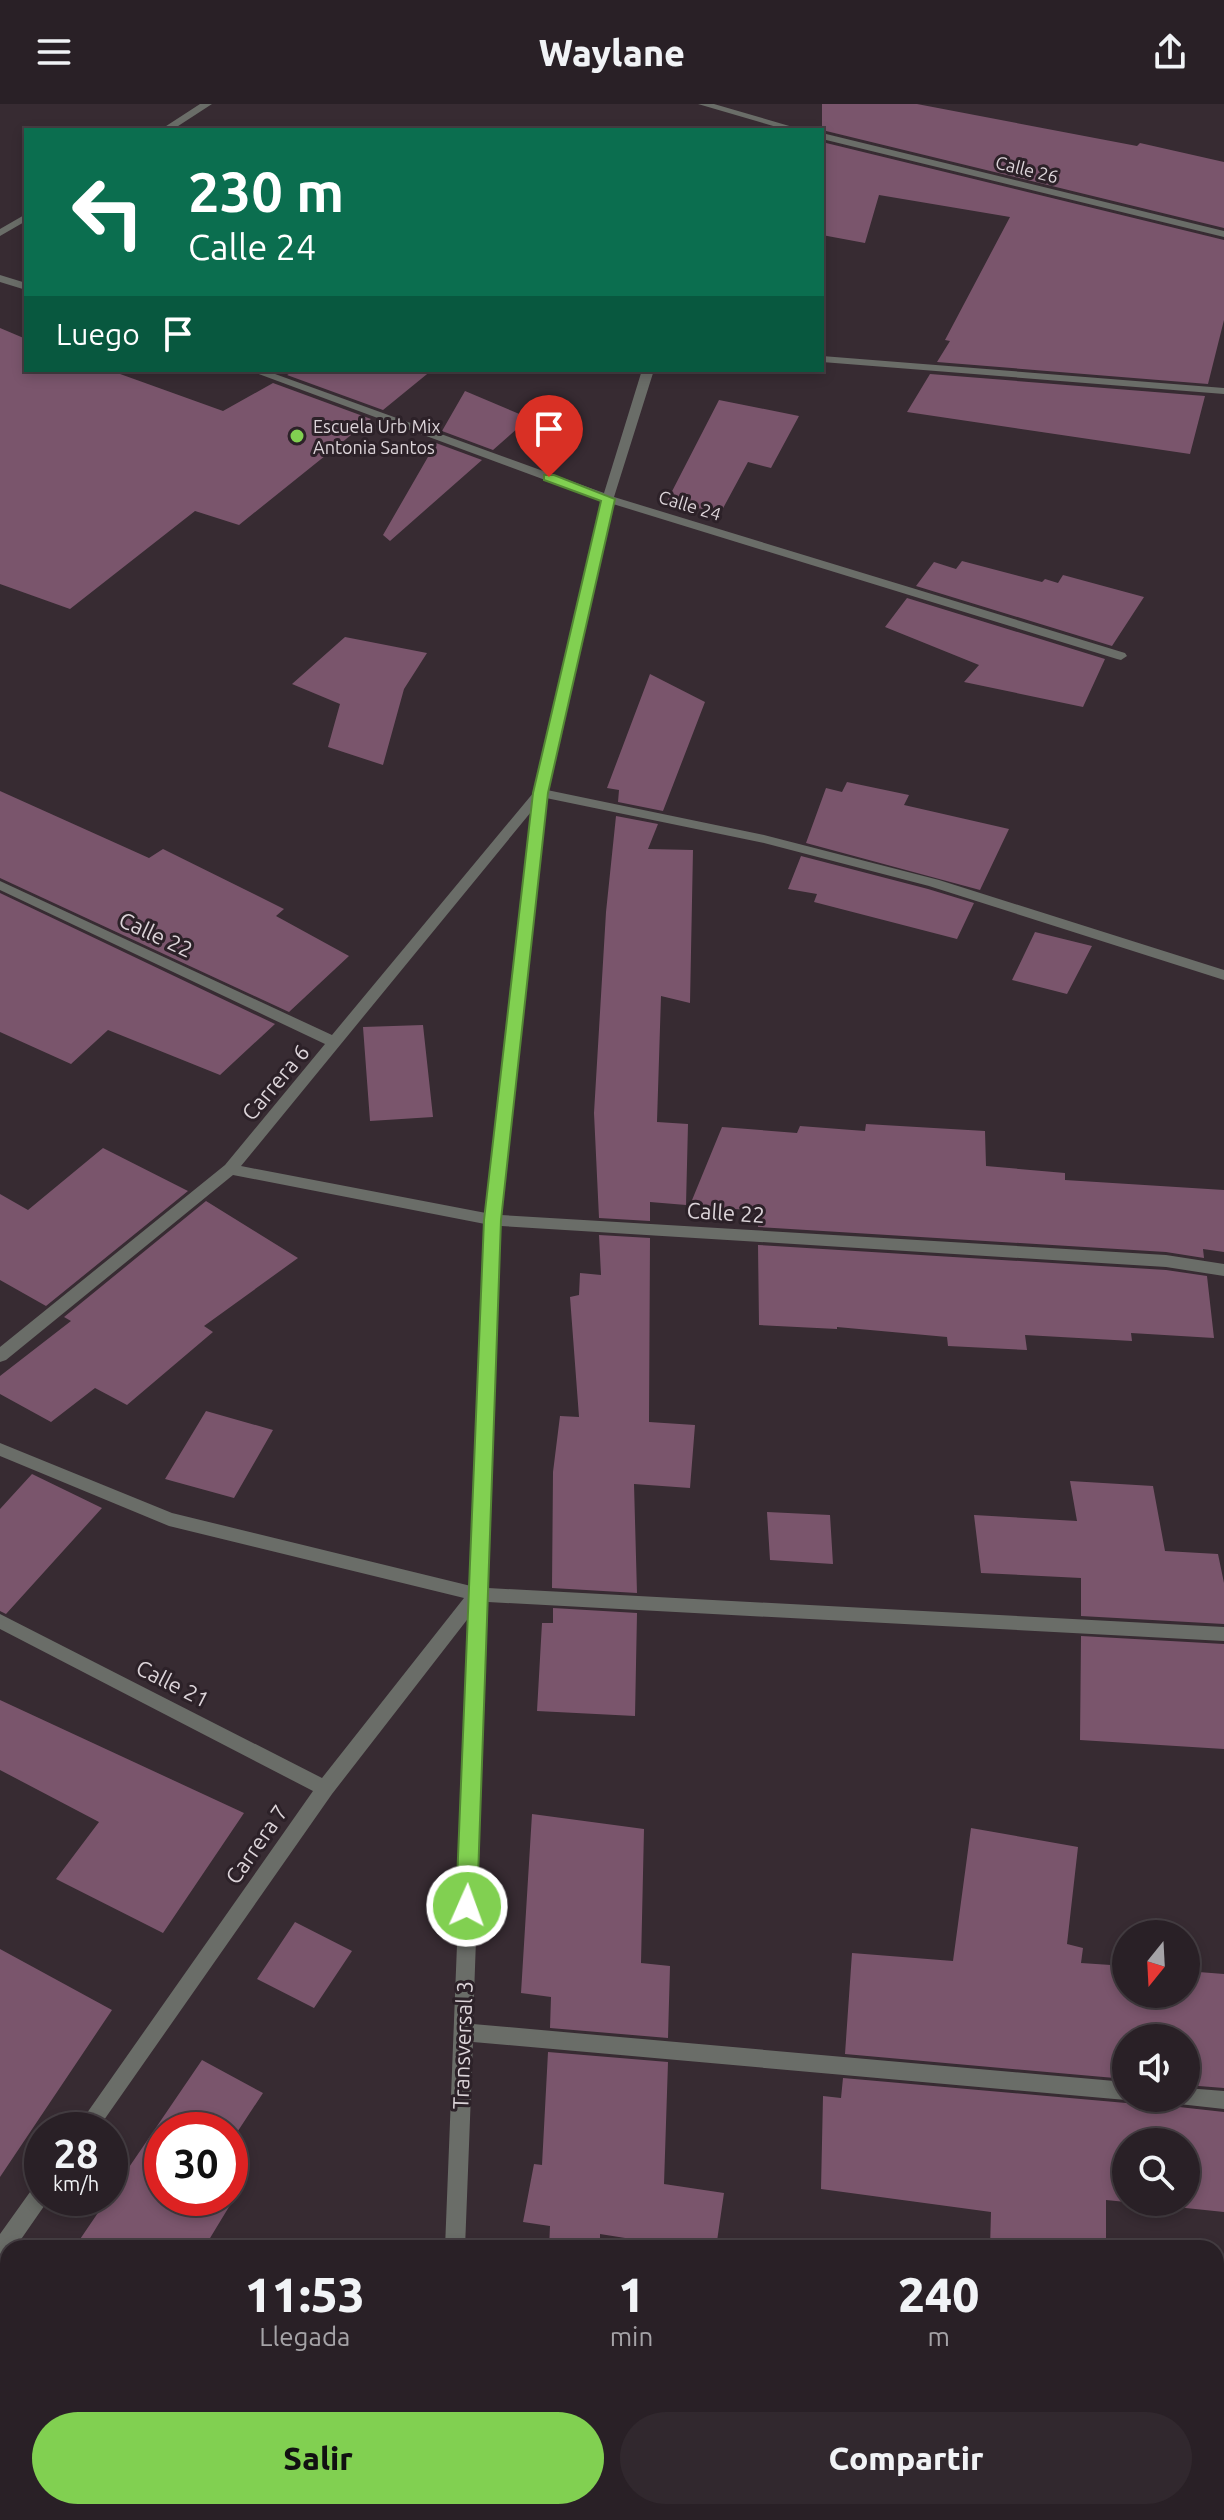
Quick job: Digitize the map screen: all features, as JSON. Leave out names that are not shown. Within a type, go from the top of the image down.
[{"type":"street","points":[[168,128],[207,104]]},
{"type":"street","points":[[703,104],[754,125],[780,128]]},
{"type":"street","points":[[754,125],[763,104]]},
{"type":"street","name":"Calle 26","points":[[824,136],[1224,234]]},
{"type":"street","points":[[0,233],[24,218]]},
{"type":"street","points":[[0,278],[24,286]]},
{"type":"street","points":[[824,359],[1224,391]]},
{"type":"street","name":"Calle 24","points":[[259,372],[608,499],[1121,656]]},
{"type":"street","name":"Transversal 3","points":[[455,2240],[493,1220],[540,793],[608,499],[647,372]]},
{"type":"street","points":[[540,793],[764,839],[934,883],[1224,975]]},
{"type":"street","name":"Carrera 6","points":[[0,1356],[230,1169],[540,793]]},
{"type":"street","name":"Calle 22","points":[[0,885],[336,1043]]},
{"type":"street","name":"Calle 22","points":[[230,1169],[493,1220],[1166,1261],[1224,1270]]},
{"type":"street","points":[[0,1449],[169,1519],[477,1594],[1224,1634]]},
{"type":"street","name":"Carrera 7","points":[[98,2112],[325,1788],[477,1594]]},
{"type":"street","name":"Calle 21","points":[[0,1621],[325,1788]]},
{"type":"street","points":[[462,2032],[1112,2090]]},
{"type":"street","points":[[1200,2098],[1224,2100]]},
{"type":"street","points":[[8,2240],[25,2216]]},
{"type":"building","points":[[822,104],[917,104],[1137,146],[1140,143],[1224,162],[1224,228],[824,130]]},
{"type":"building","points":[[824,142],[1224,240],[1224,320],[1208,384],[937,362],[950,341],[945,340],[1010,217],[879,195],[865,243],[824,235]]},
{"type":"building","points":[[0,328],[24,338],[24,372],[115,372],[223,411],[273,383],[371,419],[239,525],[195,511],[70,609],[0,584]]},
{"type":"building","points":[[292,372],[430,372],[383,410],[287,375]]},
{"type":"building","points":[[930,374],[1205,396],[1190,454],[907,412]]},
{"type":"building","points":[[465,391],[529,418],[493,450],[442,431]]},
{"type":"building","points":[[719,400],[799,416],[771,468],[748,462],[721,512],[666,503]]},
{"type":"building","points":[[436,443],[482,460],[390,541],[383,535]]},
{"type":"building","points":[[962,561],[1042,582],[1045,579],[1058,583],[1063,575],[1144,597],[1112,646],[916,586],[934,562],[956,569]]},
{"type":"building","points":[[907,598],[1105,659],[1083,707],[964,682],[979,665],[885,627]]},
{"type":"building","points":[[345,637],[427,653],[404,689],[383,765],[328,747],[340,704],[292,684]]},
{"type":"building","points":[[650,674],[705,702],[663,811],[618,802],[619,790],[607,788]]},
{"type":"building","points":[[847,782],[909,795],[904,805],[1009,829],[980,890],[806,843],[826,788],[842,792]]},
{"type":"building","points":[[0,791],[149,858],[163,849],[284,909],[276,916],[349,956],[289,1012],[0,878]]},
{"type":"building","points":[[616,816],[658,824],[648,849],[693,850],[690,1003],[661,996],[657,1122],[688,1124],[686,1205],[650,1202],[650,1221],[599,1218],[594,1113],[606,912]]},
{"type":"building","points":[[801,856],[974,903],[957,939],[814,902],[817,894],[788,889]]},
{"type":"building","points":[[0,893],[275,1024],[220,1075],[108,1030],[71,1064],[0,1032]]},
{"type":"building","points":[[1035,932],[1092,946],[1067,994],[1012,980]]},
{"type":"building","points":[[423,1025],[433,1117],[370,1121],[363,1027]]},
{"type":"building","points":[[866,1124],[985,1131],[986,1166],[1065,1173],[1065,1180],[1224,1190],[1224,1252],[1203,1249],[1204,1258],[1166,1252],[758,1227],[758,1211],[690,1205],[722,1127],[797,1133],[800,1126],[865,1131]]},
{"type":"building","points":[[103,1148],[188,1191],[46,1306],[0,1280],[0,1194],[28,1210]]},
{"type":"building","points":[[206,1201],[298,1258],[204,1326],[213,1332],[127,1405],[95,1388],[51,1422],[0,1394],[0,1376],[71,1321],[64,1317]]},
{"type":"building","points":[[599,1235],[650,1238],[649,1422],[695,1425],[690,1488],[634,1484],[637,1593],[552,1588],[553,1472],[560,1416],[579,1417],[570,1297],[579,1295],[580,1273],[601,1275]]},
{"type":"building","points":[[758,1245],[1166,1270],[1207,1276],[1214,1338],[1131,1333],[1132,1341],[1025,1335],[1027,1350],[948,1346],[947,1337],[837,1327],[759,1325]]},
{"type":"building","points":[[206,1411],[273,1430],[234,1498],[165,1479]]},
{"type":"building","points":[[32,1474],[102,1508],[6,1614],[0,1611],[0,1509]]},
{"type":"building","points":[[1070,1481],[1153,1486],[1165,1551],[1218,1554],[1224,1583],[1224,1624],[1081,1616],[1081,1578],[981,1573],[974,1515],[1077,1521]]},
{"type":"building","points":[[767,1512],[830,1515],[833,1564],[770,1560]]},
{"type":"building","points":[[553,1608],[637,1613],[635,1716],[537,1711],[542,1623],[553,1623]]},
{"type":"building","points":[[1081,1636],[1224,1644],[1224,1749],[1080,1740]]},
{"type":"building","points":[[0,1700],[244,1813],[163,1933],[56,1879],[99,1822],[0,1770]]},
{"type":"building","points":[[532,1814],[644,1829],[641,1963],[670,1966],[668,2038],[550,2028],[551,1997],[521,1993]]},
{"type":"building","points":[[971,1828],[1078,1847],[1067,1944],[1083,1948],[1081,1963],[1112,1965],[1112,2008],[1200,2008],[1200,1972],[1224,1974],[1224,2088],[1200,2086],[1200,2024],[1112,2024],[1112,2078],[845,2054],[852,1953],[953,1961]]},
{"type":"building","points":[[295,1922],[352,1951],[314,2008],[257,1979]]},
{"type":"building","points":[[0,1949],[112,2010],[44,2112],[24,2112],[24,2141],[0,2177]]},
{"type":"building","points":[[548,2052],[668,2062],[664,2184],[724,2193],[717,2240],[638,2240],[600,2234],[600,2240],[549,2240],[550,2226],[523,2222],[534,2164],[542,2165]]},
{"type":"building","points":[[202,2060],[263,2093],[248,2116],[248,2112],[167,2112]]},
{"type":"building","points":[[843,2078],[1112,2102],[1112,2112],[1200,2112],[1200,2109],[1224,2112],[1224,2212],[1200,2210],[1200,2128],[1112,2128],[1112,2201],[1106,2200],[1106,2240],[990,2240],[991,2212],[821,2189],[823,2096],[841,2098]]},
{"type":"building","points":[[144,2145],[144,2216],[223,2216],[209,2240],[79,2240],[96,2216],[128,2216],[128,2169]]},
{"type":"place","name":"Escuela Urb Mix Antonia Santos","points":[[297,436]]},
{"type":"route","points":[[467,1906],[493,1220],[540,793],[608,499],[549,477]]}]
